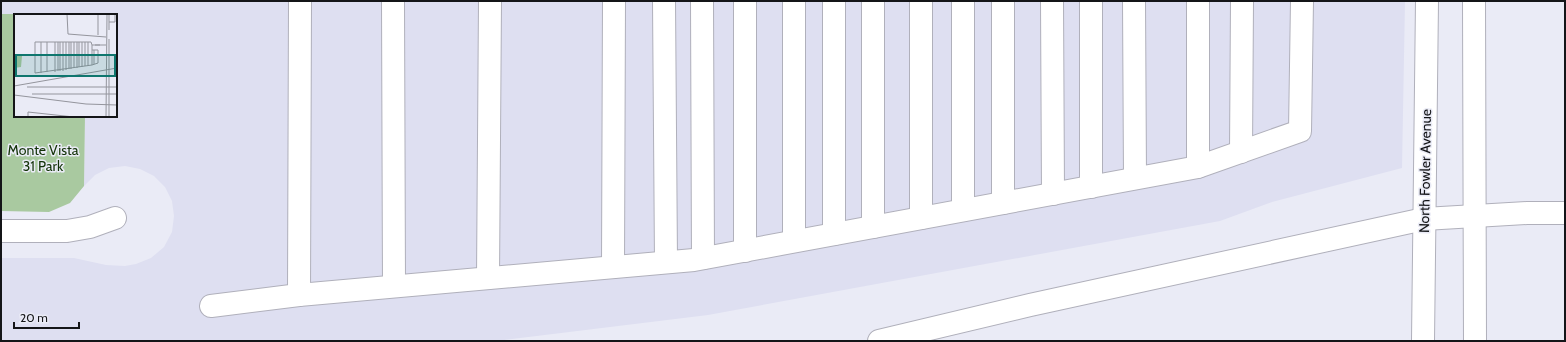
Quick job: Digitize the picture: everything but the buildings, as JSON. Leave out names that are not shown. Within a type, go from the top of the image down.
[{"type":"main road","points":[[299,295],[300,1]]},
{"type":"main road","points":[[393,1],[394,286]]},
{"type":"main road","points":[[488,278],[490,1]]},
{"type":"main road","points":[[613,267],[614,1]]},
{"type":"main road","points":[[664,1],[666,262]]},
{"type":"main road","points":[[702,1],[703,258]]},
{"type":"main road","points":[[745,1],[745,250]]},
{"type":"main road","points":[[794,1],[794,242]]},
{"type":"main road","points":[[834,1],[834,234]]},
{"type":"main road","points":[[873,1],[873,227]]},
{"type":"main road","points":[[921,1],[921,218]]},
{"type":"main road","points":[[962,210],[963,1]]},
{"type":"main road","points":[[1002,203],[1003,1]]},
{"type":"main road","points":[[1052,1],[1053,194]]},
{"type":"main road","points":[[1091,1],[1091,187]]},
{"type":"main road","points":[[1134,1],[1135,178]]},
{"type":"main road","points":[[1198,1],[1198,167]]},
{"type":"main road","points":[[1241,152],[1242,1]]},
{"type":"main road","points":[[211,306],[299,295],[703,258],[1198,167],[1300,132],[1302,1]]},
{"type":"main road","name":"North Fowler Avenue","points":[[1423,341],[1427,1]]},
{"type":"main road","points":[[1463,1],[1474,57]]},
{"type":"main road","points":[[1474,1],[1475,341]]},
{"type":"main road","points":[[879,341],[1030,305],[1424,219],[1527,213],[1565,213]]},
{"type":"main road","points":[[1,231],[67,231],[90,227],[116,218]]},
{"type":"shaded area","points":[[1,1],[1405,1],[1402,168],[1272,202],[1220,221],[708,315],[496,341],[1,341],[1,258],[74,258],[106,265],[125,266],[136,264],[151,258],[164,247],[172,232],[174,216],[172,201],[165,187],[154,176],[140,169],[125,166],[109,168],[95,175],[84,186],[85,117],[117,117],[117,14],[1,14]]},
{"type":"green space","name":"Monte Vista 31 Park","points":[[1,14],[14,14],[14,117],[85,117],[84,186],[70,203],[49,212],[1,211]]}]
